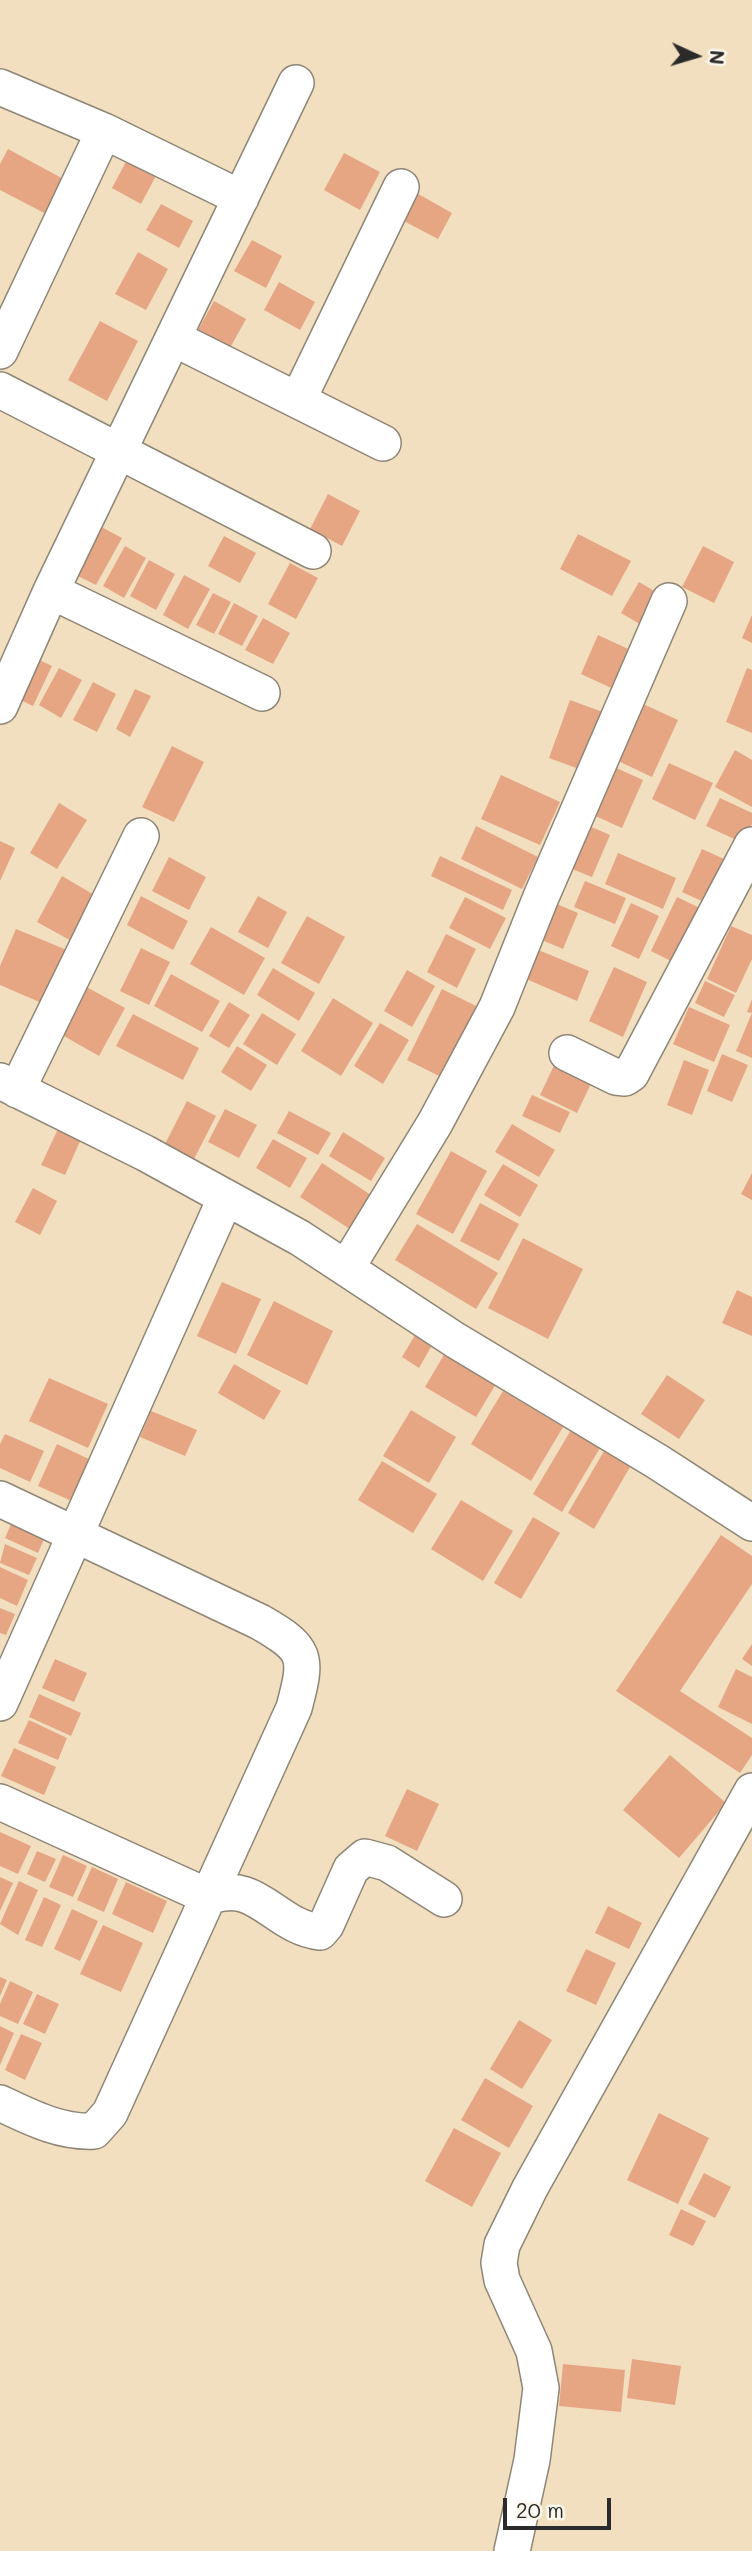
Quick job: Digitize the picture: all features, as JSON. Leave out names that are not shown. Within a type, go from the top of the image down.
[{"type":"street","points":[[0,706],[51,591],[296,83]]},
{"type":"street","points":[[0,87],[104,131],[241,198]]},
{"type":"street","points":[[0,351],[104,131]]},
{"type":"street","points":[[298,400],[401,187]]},
{"type":"street","points":[[173,338],[383,443]]},
{"type":"street","points":[[0,390],[313,551]]},
{"type":"street","points":[[51,591],[262,692]]},
{"type":"street","points":[[347,1267],[435,1123],[497,1007],[541,897],[669,601]]},
{"type":"street","points":[[141,836],[9,1086],[145,1153],[347,1267],[454,1340],[658,1462],[752,1523]]},
{"type":"street","points":[[567,1053],[615,1077],[625,1078],[631,1074],[752,845]]},
{"type":"street","points":[[0,1703],[225,1199]]},
{"type":"street","points":[[0,1499],[285,1636],[298,1649],[304,1670],[294,1708],[110,2113],[94,2132],[75,2133],[0,2103]]},
{"type":"street","points":[[512,2551],[532,2460],[541,2388],[534,2351],[502,2280],[499,2263],[502,2245],[530,2188],[752,1791]]},
{"type":"street","points":[[0,1802],[209,1897],[221,1892],[240,1891],[304,1930],[320,1932],[326,1925],[351,1869],[365,1857],[387,1863],[444,1899]]},
{"type":"building","points":[[8,149],[69,182],[50,216],[0,190],[0,164]]},
{"type":"building","points":[[344,153],[380,172],[360,210],[324,190]]},
{"type":"building","points":[[128,158],[157,174],[141,204],[112,188]]},
{"type":"building","points":[[413,191],[452,213],[438,239],[398,218]]},
{"type":"building","points":[[161,204],[193,221],[179,248],[146,230]]},
{"type":"building","points":[[252,240],[282,256],[266,288],[234,271]]},
{"type":"building","points":[[138,252],[168,269],[146,310],[115,294]]},
{"type":"building","points":[[279,282],[315,302],[300,330],[264,310]]},
{"type":"building","points":[[214,301],[246,319],[230,348],[198,330]]},
{"type":"building","points":[[100,321],[138,341],[107,401],[68,380]]},
{"type":"building","points":[[328,494],[360,511],[342,546],[310,529]]},
{"type":"building","points":[[94,523],[122,538],[96,585],[68,571]]},
{"type":"building","points":[[578,534],[631,561],[612,596],[560,569]]},
{"type":"building","points":[[224,536],[256,553],[240,583],[208,566]]},
{"type":"building","points":[[125,546],[146,558],[124,598],[103,586]]},
{"type":"building","points":[[703,546],[734,562],[714,603],[682,587]]},
{"type":"building","points":[[149,560],[175,574],[156,610],[130,596]]},
{"type":"building","points":[[290,563],[318,578],[296,619],[268,604]]},
{"type":"building","points":[[184,575],[210,589],[188,629],[163,615]]},
{"type":"building","points":[[639,582],[661,595],[643,626],[621,613]]},
{"type":"building","points":[[213,593],[231,602],[214,634],[196,625]]},
{"type":"building","points":[[234,603],[258,616],[242,646],[218,634]]},
{"type":"building","points":[[752,615],[752,643],[742,638]]},
{"type":"building","points":[[263,618],[290,633],[273,664],[245,650]]},
{"type":"building","points":[[598,635],[637,653],[620,692],[581,674]]},
{"type":"building","points":[[31,656],[52,666],[33,706],[12,696]]},
{"type":"building","points":[[59,668],[82,680],[61,718],[39,705]]},
{"type":"building","points":[[747,668],[752,670],[752,733],[726,722]]},
{"type":"building","points":[[93,682],[116,694],[97,732],[73,720]]},
{"type":"building","points":[[135,689],[151,696],[130,737],[116,729]]},
{"type":"building","points":[[570,700],[611,715],[590,773],[549,758]]},
{"type":"building","points":[[641,703],[678,720],[652,777],[614,759]]},
{"type":"building","points":[[172,746],[204,762],[174,822],[142,807]]},
{"type":"building","points":[[735,750],[752,760],[752,807],[715,787]]},
{"type":"building","points":[[669,763],[713,783],[695,820],[652,799]]},
{"type":"building","points":[[612,766],[643,780],[622,828],[591,814]]},
{"type":"building","points":[[501,775],[560,802],[540,845],[481,819]]},
{"type":"building","points":[[720,798],[752,813],[752,824],[743,843],[706,826]]},
{"type":"building","points":[[59,803],[87,820],[57,869],[30,853]]},
{"type":"building","points":[[476,826],[538,857],[522,889],[461,859]]},
{"type":"building","points":[[589,826],[610,835],[592,877],[572,869]]},
{"type":"building","points":[[0,841],[15,848],[0,881]]},
{"type":"building","points":[[702,849],[735,864],[715,907],[682,892]]},
{"type":"building","points":[[618,853],[676,878],[663,909],[605,884]]},
{"type":"building","points":[[440,856],[512,890],[503,910],[431,876]]},
{"type":"building","points":[[169,857],[206,877],[189,910],[152,891]]},
{"type":"building","points":[[62,876],[101,899],[77,944],[37,922]]},
{"type":"building","points":[[585,881],[626,898],[615,924],[574,907]]},
{"type":"building","points":[[141,896],[188,921],[173,950],[127,925]]},
{"type":"building","points":[[258,896],[287,912],[268,948],[238,932]]},
{"type":"building","points":[[465,897],[506,918],[490,949],[449,928]]},
{"type":"building","points":[[677,897],[706,911],[679,965],[651,951]]},
{"type":"building","points":[[552,902],[578,913],[563,949],[537,938]]},
{"type":"building","points":[[631,903],[659,916],[639,959],[611,946]]},
{"type":"building","points":[[307,916],[345,937],[319,984],[281,963]]},
{"type":"building","points":[[731,926],[752,935],[752,959],[736,993],[707,979]]},
{"type":"building","points":[[211,927],[265,958],[244,995],[190,964]]},
{"type":"building","points":[[16,929],[67,950],[44,1004],[0,985],[0,966]]},
{"type":"building","points":[[446,934],[476,949],[457,988],[427,972]]},
{"type":"building","points":[[141,948],[170,962],[149,1005],[120,991]]},
{"type":"building","points":[[536,949],[589,971],[577,1001],[524,978]]},
{"type":"building","points":[[614,967],[647,982],[623,1037],[589,1021]]},
{"type":"building","points":[[273,968],[315,993],[299,1021],[257,995]]},
{"type":"building","points":[[407,970],[435,986],[412,1027],[384,1011]]},
{"type":"building","points":[[171,974],[220,1001],[202,1032],[154,1006]]},
{"type":"building","points":[[705,981],[735,995],[724,1017],[695,1003]]},
{"type":"building","points":[[81,984],[125,1008],[99,1056],[55,1031]]},
{"type":"building","points":[[442,989],[476,1006],[441,1077],[407,1060]]},
{"type":"building","points":[[333,998],[373,1023],[341,1076],[301,1051]]},
{"type":"building","points":[[752,999],[752,1013],[747,1012]]},
{"type":"building","points":[[229,1002],[250,1015],[229,1048],[209,1036]]},
{"type":"building","points":[[689,1007],[730,1025],[714,1062],[673,1044]]},
{"type":"building","points":[[262,1013],[296,1034],[277,1065],[243,1044]]},
{"type":"building","points":[[752,1013],[752,1058],[736,1051]]},
{"type":"building","points":[[133,1014],[199,1048],[183,1080],[116,1046]]},
{"type":"building","points":[[380,1023],[409,1040],[383,1084],[354,1066]]},
{"type":"building","points":[[237,1046],[267,1065],[251,1091],[221,1072]]},
{"type":"building","points":[[722,1054],[748,1065],[732,1102],[707,1091]]},
{"type":"building","points":[[559,1055],[596,1073],[577,1113],[540,1095]]},
{"type":"building","points":[[684,1060],[709,1070],[692,1115],[667,1105]]},
{"type":"building","points":[[532,1095],[570,1112],[560,1133],[522,1116]]},
{"type":"building","points":[[187,1101],[216,1116],[193,1161],[164,1146]]},
{"type":"building","points":[[225,1109],[257,1125],[239,1158],[208,1142]]},
{"type":"building","points":[[289,1111],[331,1133],[318,1155],[277,1133]]},
{"type":"building","points":[[512,1124],[555,1150],[539,1177],[495,1152]]},
{"type":"building","points":[[58,1129],[81,1139],[65,1175],[41,1165]]},
{"type":"building","points":[[343,1132],[385,1158],[371,1181],[329,1156]]},
{"type":"building","points":[[273,1139],[307,1158],[290,1188],[256,1168]]},
{"type":"building","points":[[451,1151],[487,1171],[453,1234],[416,1214]]},
{"type":"building","points":[[322,1163],[374,1197],[353,1231],[300,1197]]},
{"type":"building","points":[[503,1164],[538,1185],[520,1217],[484,1195]]},
{"type":"building","points":[[752,1173],[752,1200],[741,1194]]},
{"type":"building","points":[[33,1188],[57,1201],[40,1235],[15,1222]]},
{"type":"building","points":[[480,1203],[519,1224],[499,1261],[460,1241]]},
{"type":"building","points":[[417,1224],[498,1273],[476,1309],[395,1260]]},
{"type":"building","points":[[523,1238],[583,1269],[548,1339],[488,1308]]},
{"type":"building","points":[[222,1282],[261,1299],[236,1354],[197,1336]]},
{"type":"building","points":[[737,1290],[752,1297],[752,1336],[722,1323]]},
{"type":"building","points":[[274,1301],[333,1331],[307,1385],[247,1355]]},
{"type":"building","points":[[418,1330],[435,1340],[419,1368],[402,1357]]},
{"type":"building","points":[[445,1353],[496,1384],[476,1417],[425,1387]]},
{"type":"building","points":[[234,1364],[281,1391],[264,1420],[218,1393]]},
{"type":"building","points":[[667,1375],[705,1400],[679,1439],[641,1414]]},
{"type":"building","points":[[49,1378],[108,1404],[88,1448],[29,1421]]},
{"type":"building","points":[[503,1391],[563,1427],[531,1481],[471,1444]]},
{"type":"building","points":[[411,1410],[456,1437],[429,1483],[383,1456]]},
{"type":"building","points":[[151,1411],[197,1430],[185,1456],[140,1437]]},
{"type":"building","points":[[571,1430],[600,1448],[562,1512],[533,1494]]},
{"type":"building","points":[[5,1434],[44,1451],[30,1482],[0,1468],[0,1444]]},
{"type":"building","points":[[57,1444],[93,1461],[74,1502],[38,1486]]},
{"type":"building","points":[[604,1451],[630,1467],[594,1529],[568,1513]]},
{"type":"building","points":[[382,1461],[437,1494],[413,1533],[358,1500]]},
{"type":"building","points":[[461,1500],[513,1531],[483,1581],[431,1549]]},
{"type":"building","points":[[15,1515],[48,1530],[38,1553],[5,1538]]},
{"type":"building","points":[[533,1517],[560,1533],[521,1599],[494,1583]]},
{"type":"building","points":[[721,1535],[752,1556],[752,1584],[680,1691],[752,1738],[752,1755],[740,1773],[616,1691]]},
{"type":"building","points":[[5,1544],[37,1558],[29,1575],[0,1563]]},
{"type":"building","points":[[0,1567],[28,1580],[17,1606],[0,1598]]},
{"type":"building","points":[[0,1608],[15,1614],[6,1635],[0,1633]]},
{"type":"building","points":[[752,1644],[752,1666],[742,1659]]},
{"type":"building","points":[[55,1659],[87,1673],[74,1702],[42,1688]]},
{"type":"building","points":[[736,1669],[752,1677],[752,1724],[718,1707]]},
{"type":"building","points":[[39,1694],[81,1713],[71,1736],[29,1717]]},
{"type":"building","points":[[29,1720],[67,1738],[58,1760],[18,1743]]},
{"type":"building","points":[[14,1748],[56,1767],[44,1795],[1,1776]]},
{"type":"building","points":[[670,1755],[726,1803],[679,1858],[623,1810]]},
{"type":"building","points":[[407,1789],[439,1804],[417,1851],[385,1836]]},
{"type":"building","points":[[0,1832],[31,1846],[18,1874],[0,1866]]},
{"type":"building","points":[[37,1851],[56,1859],[45,1882],[27,1874]]},
{"type":"building","points":[[63,1855],[87,1866],[73,1897],[49,1887]]},
{"type":"building","points":[[92,1867],[118,1879],[104,1912],[77,1900]]},
{"type":"building","points":[[0,1877],[13,1883],[0,1911]]},
{"type":"building","points":[[19,1881],[38,1890],[18,1935],[0,1924]]},
{"type":"building","points":[[126,1882],[167,1901],[153,1933],[112,1914]]},
{"type":"building","points":[[44,1897],[61,1905],[42,1947],[25,1940]]},
{"type":"building","points":[[608,1906],[642,1923],[629,1949],[595,1933]]},
{"type":"building","points":[[72,1909],[98,1921],[80,1961],[54,1949]]},
{"type":"building","points":[[103,1925],[143,1943],[121,1992],[80,1974]]},
{"type":"building","points":[[586,1949],[616,1963],[596,2005],[566,1991]]},
{"type":"building","points":[[0,1977],[7,1980],[0,1996]]},
{"type":"building","points":[[10,1981],[33,1992],[18,2024],[0,2016],[0,2004]]},
{"type":"building","points":[[37,1994],[59,2004],[45,2034],[23,2024]]},
{"type":"building","points":[[519,2020],[552,2040],[522,2089],[490,2069]]},
{"type":"building","points":[[0,2026],[14,2033],[0,2065]]},
{"type":"building","points":[[21,2034],[42,2043],[25,2080],[5,2070]]},
{"type":"building","points":[[485,2078],[533,2106],[509,2148],[461,2120]]},
{"type":"building","points":[[659,2113],[709,2138],[678,2204],[627,2180]]},
{"type":"building","points":[[454,2128],[501,2153],[472,2207],[425,2181]]},
{"type":"building","points":[[704,2173],[731,2187],[715,2218],[688,2204]]},
{"type":"building","points":[[681,2209],[706,2221],[693,2246],[669,2235]]},
{"type":"building","points":[[632,2359],[681,2366],[675,2405],[627,2398]]},
{"type":"building","points":[[563,2364],[625,2370],[621,2412],[559,2406]]}]
